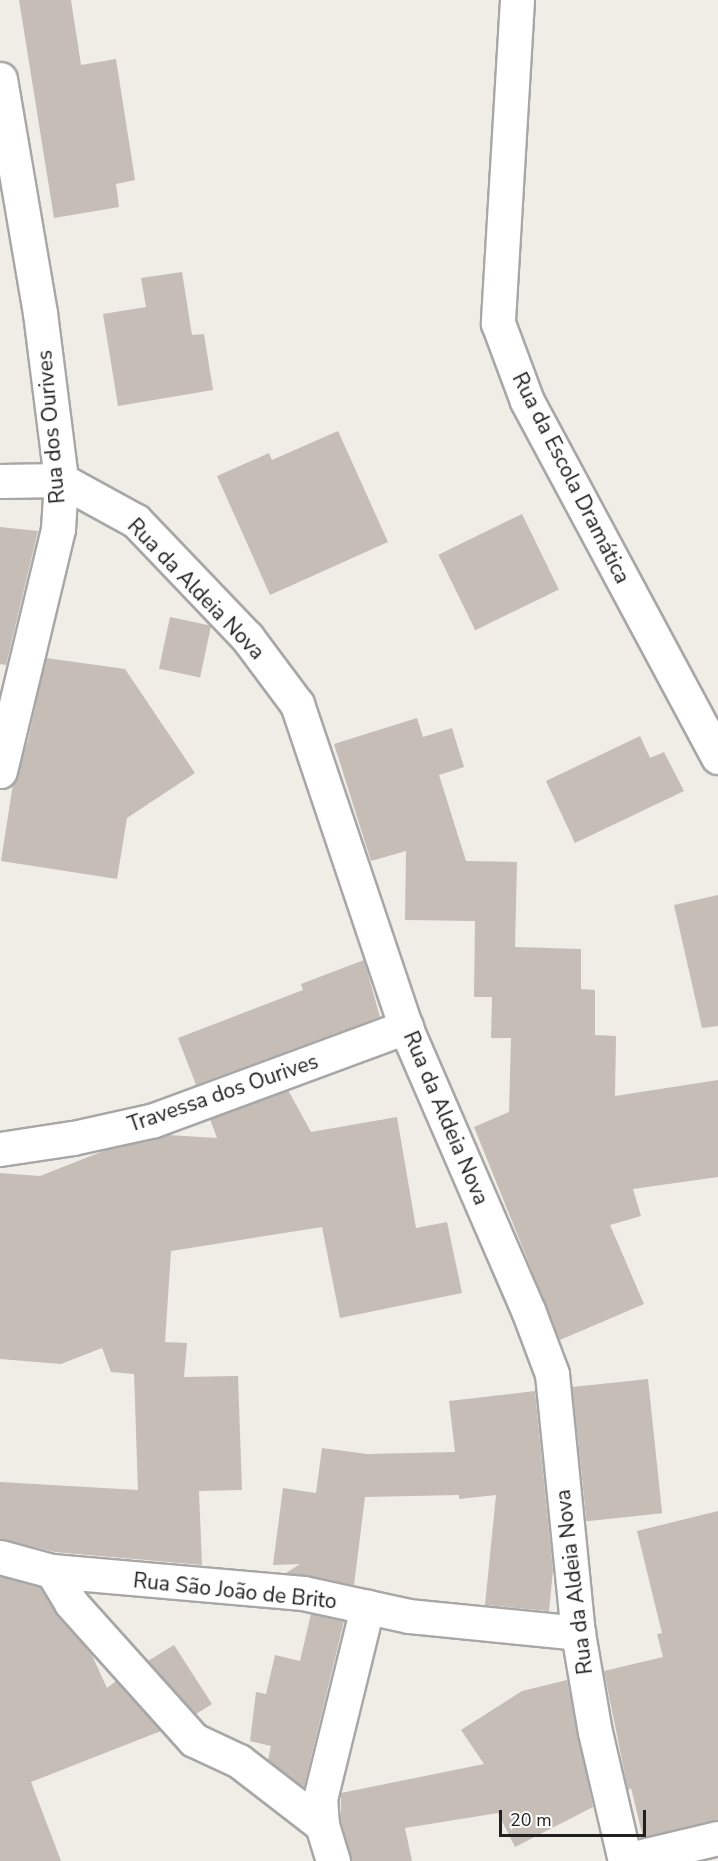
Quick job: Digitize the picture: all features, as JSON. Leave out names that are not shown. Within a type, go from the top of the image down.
[{"type":"street","name":"Rua da Escola Dramática","points":[[517,0],[498,323],[527,401],[718,757]]},
{"type":"street","name":"Rua dos Ourives","points":[[0,79],[40,313],[61,480],[58,529],[0,771]]},
{"type":"street","points":[[0,481],[61,480]]},
{"type":"street","name":"Rua da Aldeia Nova","points":[[61,480],[136,522],[247,637],[297,704],[406,1027],[528,1310],[552,1374],[578,1633],[595,1732],[625,1861]]},
{"type":"street","name":"Travessa dos Ourives","points":[[0,1149],[73,1138],[154,1120],[406,1027]]},
{"type":"street","name":"Rua São João de Brito","points":[[0,1557],[52,1571],[303,1593],[368,1607],[495,1628],[578,1633]]},
{"type":"street","points":[[52,1571],[71,1603],[194,1740],[239,1761],[322,1825]]},
{"type":"street","points":[[333,1861],[322,1825],[320,1799],[368,1607]]},
{"type":"street","points":[[625,1861],[718,1838]]},
{"type":"building","points":[[19,0],[71,0],[81,65],[116,59],[135,180],[116,184],[119,207],[54,218]]},
{"type":"building","points":[[182,272],[192,335],[204,334],[213,390],[118,406],[103,314],[146,307],[141,278]]},
{"type":"building","points":[[338,431],[388,542],[270,595],[217,476],[269,453],[272,460]]},
{"type":"building","points":[[522,514],[559,589],[475,630],[438,555]]},
{"type":"building","points":[[0,527],[38,531],[6,665],[0,664]]},
{"type":"building","points":[[170,617],[211,626],[200,678],[159,669]]},
{"type":"building","points":[[46,658],[125,669],[195,773],[127,818],[117,879],[1,861],[13,784],[28,740]]},
{"type":"building","points":[[417,718],[423,737],[452,728],[464,767],[439,775],[466,861],[517,862],[515,947],[581,949],[581,989],[595,990],[595,1035],[616,1036],[615,1096],[718,1080],[718,1177],[633,1189],[641,1216],[610,1225],[644,1304],[560,1340],[474,1127],[509,1112],[511,1038],[491,1038],[492,997],[474,997],[475,921],[405,920],[406,851],[371,861],[334,744]]},
{"type":"building","points":[[640,736],[650,758],[664,752],[684,791],[575,843],[546,781]]},
{"type":"building","points":[[718,895],[718,1026],[702,1028],[674,905]]},
{"type":"building","points":[[364,960],[380,1017],[196,1085],[178,1038],[303,990],[301,984]]},
{"type":"building","points":[[288,1090],[311,1132],[397,1117],[416,1228],[447,1222],[462,1293],[340,1318],[322,1227],[171,1251],[165,1342],[187,1343],[184,1377],[238,1376],[242,1490],[199,1491],[202,1565],[55,1552],[0,1539],[0,1482],[138,1490],[134,1374],[111,1372],[102,1348],[61,1364],[0,1359],[0,1173],[40,1176],[106,1150],[168,1135],[217,1138],[210,1119]]},
{"type":"building","points":[[648,1379],[662,1513],[587,1521],[572,1387]]},
{"type":"building","points":[[535,1391],[553,1570],[549,1611],[485,1605],[496,1495],[459,1499],[459,1495],[365,1497],[354,1585],[286,1573],[300,1564],[273,1565],[283,1488],[316,1493],[322,1448],[367,1454],[455,1452],[449,1401]]},
{"type":"building","points":[[718,1511],[718,1820],[643,1837],[631,1788],[628,1790],[604,1671],[663,1657],[657,1634],[662,1633],[637,1531]]},
{"type":"building","points":[[0,1576],[40,1587],[57,1616],[91,1653],[107,1688],[116,1681],[161,1731],[31,1782],[61,1861],[0,1861]]},
{"type":"building","points":[[311,1614],[344,1621],[304,1787],[268,1760],[271,1746],[250,1741],[256,1692],[266,1694],[275,1655],[300,1661]]},
{"type":"building","points":[[174,1645],[212,1704],[196,1714],[148,1661]]},
{"type":"building","points":[[567,1680],[593,1807],[515,1847],[498,1813],[405,1828],[412,1861],[351,1861],[341,1821],[341,1793],[484,1764],[461,1730],[522,1691]]}]
